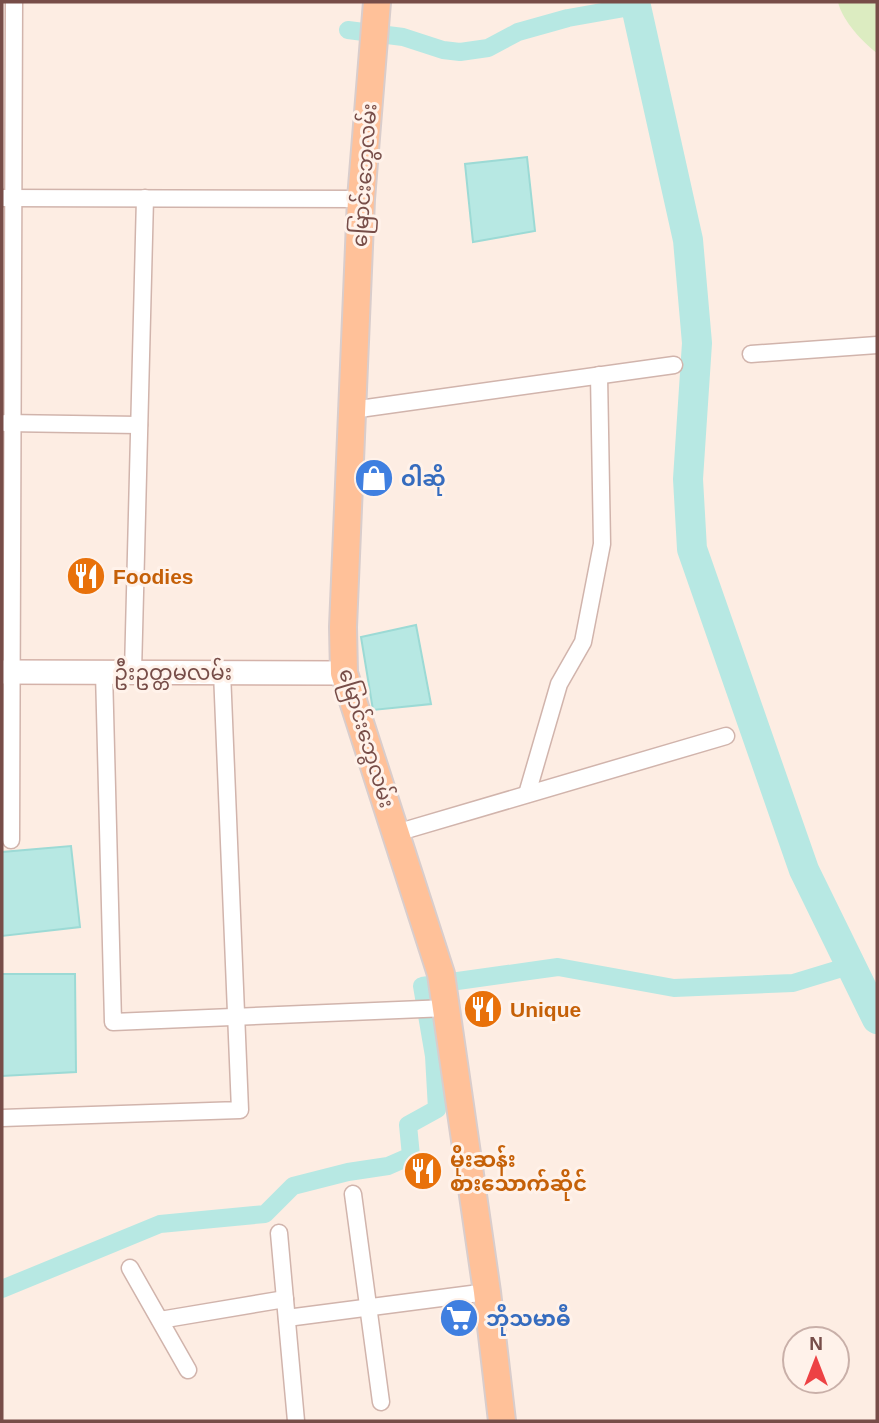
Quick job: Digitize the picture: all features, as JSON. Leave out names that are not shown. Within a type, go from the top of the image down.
[{"type":"main road","name":"မြောင်းဘွေလမ်း","points":[[375,22],[360,199],[343,627],[344,673],[396,833],[436,999],[487,1292],[502,1421]]},
{"type":"street","points":[[11,840],[7,672],[7,423],[8,198],[14,2]]},
{"type":"street","points":[[8,198],[360,199]]},
{"type":"street","points":[[133,672],[145,198]]},
{"type":"street","points":[[751,354],[877,345]]},
{"type":"street","points":[[352,410],[674,365]]},
{"type":"street","points":[[527,794],[559,684],[583,642],[601,544],[599,375]]},
{"type":"street","points":[[7,423],[139,425]]},
{"type":"street","name":"ဦးဥတ္တမလမ်း","points":[[7,672],[344,673]]},
{"type":"street","points":[[104,672],[113,1022],[235,1017],[436,999]]},
{"type":"street","points":[[2,1118],[240,1110],[222,673]]},
{"type":"street","points":[[396,833],[726,736]]},
{"type":"street","points":[[353,1194],[381,1402]]},
{"type":"street","points":[[279,1233],[296,1421]]},
{"type":"street","points":[[130,1268],[188,1370]]},
{"type":"street","points":[[287,1318],[487,1292]]},
{"type":"street","points":[[160,1320],[285,1298]]},
{"type":"green space","points":[[838,2],[877,2],[877,53],[854,30]]},
{"type":"water","points":[[527,157],[535,231],[473,242],[465,164]]},
{"type":"water","points":[[416,625],[431,704],[373,710],[361,637]]},
{"type":"water","points":[[71,846],[80,927],[2,936],[2,852]]},
{"type":"water","points":[[2,974],[75,974],[76,1072],[2,1076]]},
{"type":"waterway","points":[[635,2],[688,240],[697,343],[688,479],[692,549],[804,870],[877,1019]]},
{"type":"waterway","points":[[348,30],[403,37],[443,50],[460,52],[488,48],[518,32],[568,18],[636,6]]},
{"type":"waterway","points":[[2,1289],[160,1224],[265,1214],[293,1186],[348,1172],[388,1166],[411,1156],[408,1125],[437,1109],[434,1056],[422,986],[558,967],[674,988],[793,983],[849,966]]},
{"type":"place","name":"ဝါဆို","points":[[374,478]]},
{"type":"place","name":"Foodies","points":[[86,576]]},
{"type":"place","name":"Unique","points":[[483,1009]]},
{"type":"place","name":"မိုးဆန်း စားသောက်ဆိုင်","points":[[423,1171]]},
{"type":"place","name":"ဘိုသမာဓီ","points":[[459,1318]]}]
